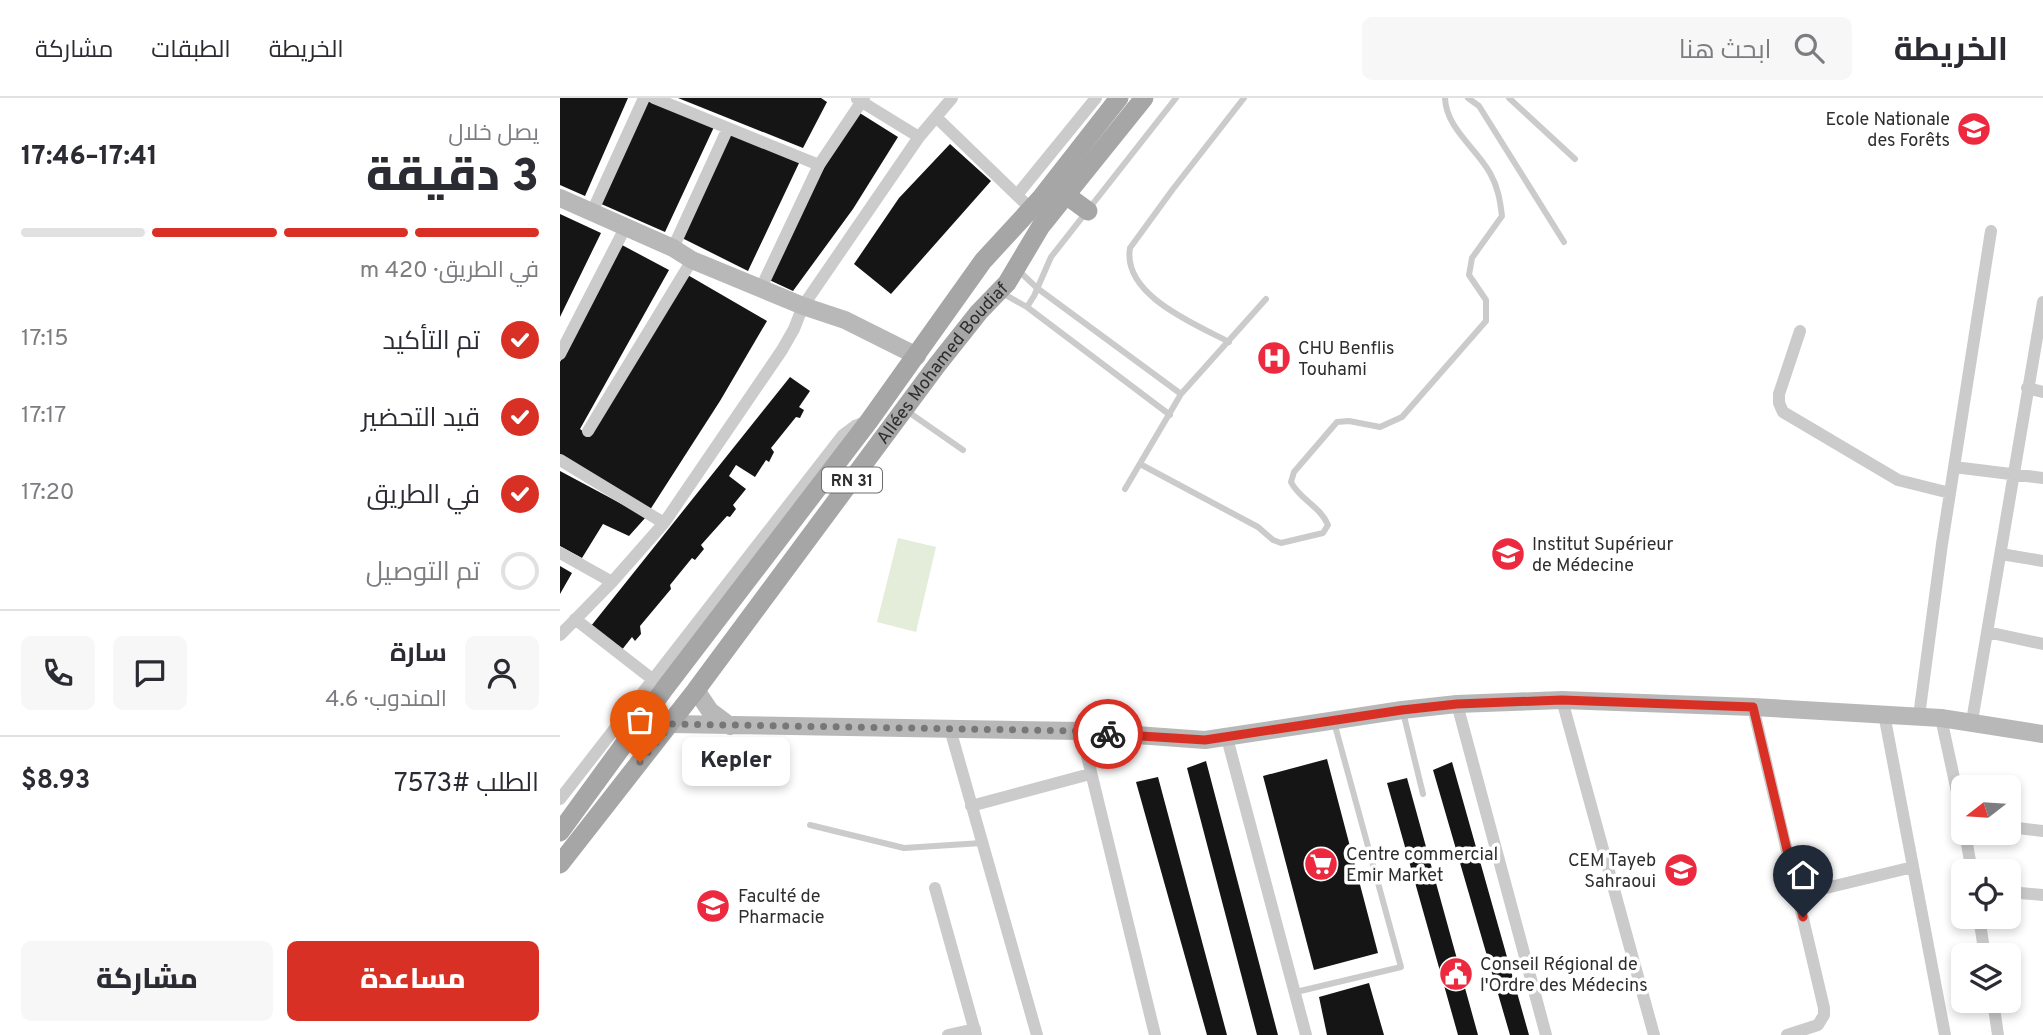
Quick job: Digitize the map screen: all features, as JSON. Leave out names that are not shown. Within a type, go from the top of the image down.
[{"type":"main road","name":"Allées Mohamed Boudiaf","points":[[560,832],[659,683],[869,421],[995,249],[1024,202],[1119,98]]},
{"type":"main road","name":"Allées Mohamed Boudiaf","points":[[560,864],[671,724],[904,409],[979,312],[1000,292],[1034,235],[1144,98]]},
{"type":"main road","points":[[1066,195],[1087,211]]},
{"type":"main road","points":[[995,249],[1016,268]]},
{"type":"main road","points":[[973,276],[987,288],[1000,292]]},
{"type":"street","points":[[592,212],[643,98]]},
{"type":"street","points":[[654,98],[819,165]]},
{"type":"street","points":[[560,635],[664,523],[782,349],[794,330],[803,306],[919,137],[952,98]]},
{"type":"street","points":[[936,117],[1024,202],[1096,98]]},
{"type":"street","points":[[761,288],[819,165],[860,99],[919,137]]},
{"type":"street","points":[[673,248],[728,128]]},
{"type":"street","points":[[560,198],[673,248],[692,260],[868,330],[916,356]]},
{"type":"street","points":[[560,354],[625,228]]},
{"type":"street","points":[[1919,716],[1991,231]]},
{"type":"street","points":[[589,431],[692,260]]},
{"type":"street","points":[[1972,722],[2042,308]]},
{"type":"street","points":[[1800,331],[1779,394],[1783,412],[1898,480],[1950,493]]},
{"type":"street","points":[[2027,388],[2043,392]]},
{"type":"street","points":[[560,460],[664,523]]},
{"type":"street","points":[[1954,467],[2043,478]]},
{"type":"street","points":[[560,553],[611,582]]},
{"type":"street","points":[[2001,554],[2043,561]]},
{"type":"street","points":[[560,799],[659,683],[575,619]]},
{"type":"street","points":[[1987,632],[2043,644]]},
{"type":"street","points":[[696,690],[710,711],[730,726]]},
{"type":"street","points":[[671,724],[1081,731],[1180,740],[1227,738],[1402,710],[1457,704],[1562,700],[1919,716],[2043,734]]},
{"type":"street","points":[[1562,700],[1654,1035]]},
{"type":"street","points":[[1457,704],[1546,1035]]},
{"type":"street","points":[[1753,707],[1824,1008],[1824,1015],[1816,1031],[1787,1035]]},
{"type":"street","points":[[1884,714],[1945,1035]]},
{"type":"street","points":[[1941,718],[1953,775]]},
{"type":"street","points":[[950,729],[1037,1035]]},
{"type":"street","points":[[1081,731],[1155,1035]]},
{"type":"street","points":[[1227,738],[1306,1035]]},
{"type":"street","points":[[971,806],[1090,774]]},
{"type":"street","points":[[2021,828],[2043,831]]},
{"type":"street","points":[[1797,895],[1913,867]]},
{"type":"street","points":[[935,888],[976,1032],[948,1035]]},
{"type":"street","points":[[2021,893],[2043,895]]},
{"type":"street","points":[[1995,1013],[1998,1035]]},
{"type":"lane","points":[[1027,307],[1051,257],[1176,98]]},
{"type":"lane","points":[[1229,342],[1165,309],[1141,284],[1131,270],[1128,259],[1130,248],[1158,208],[1244,98]]},
{"type":"lane","points":[[1140,464],[1258,527],[1273,540],[1281,543],[1323,533],[1328,525],[1325,518],[1295,491],[1291,482],[1294,472],[1337,422],[1349,421],[1380,427],[1402,417],[1486,321],[1486,300],[1469,275],[1472,258],[1502,216],[1499,191],[1489,172],[1451,121],[1445,98]]},
{"type":"lane","points":[[1468,98],[1479,106],[1564,242]]},
{"type":"lane","points":[[1509,98],[1575,159]]},
{"type":"lane","points":[[1016,268],[1037,288],[1181,394]]},
{"type":"lane","points":[[1000,292],[1027,307],[1170,415]]},
{"type":"lane","points":[[1125,489],[1181,394],[1266,299]]},
{"type":"lane","points":[[904,409],[963,450]]},
{"type":"lane","points":[[1402,710],[1423,794]]},
{"type":"lane","points":[[1296,992],[1401,967],[1334,721]]},
{"type":"lane","points":[[810,825],[904,848],[982,843]]},
{"type":"green space","points":[[898,538],[936,547],[916,632],[877,622]]},
{"type":"building","points":[[560,98],[628,98],[585,196],[560,185]]},
{"type":"building","points":[[678,98],[821,98],[827,102],[803,148]]},
{"type":"building","points":[[647,99],[714,127],[665,232],[599,203]]},
{"type":"building","points":[[855,110],[898,137],[853,209],[793,291],[765,278]]},
{"type":"building","points":[[729,133],[800,161],[748,271],[682,238]]},
{"type":"building","points":[[950,144],[991,181],[891,294],[854,264],[899,198]]},
{"type":"building","points":[[560,214],[601,233],[560,317]]},
{"type":"building","points":[[622,245],[669,270],[580,429],[590,437],[686,274],[767,321],[720,401],[648,513],[560,459],[560,362]]},
{"type":"building","points":[[790,377],[810,391],[799,407],[804,410],[800,418],[796,417],[771,448],[774,452],[769,462],[766,460],[755,477],[736,465],[729,476],[746,489],[733,505],[736,509],[701,545],[704,549],[695,560],[692,558],[670,585],[671,589],[640,626],[641,634],[635,641],[632,637],[621,651],[591,626]]},
{"type":"building","points":[[560,471],[646,517],[629,536],[603,524],[582,558],[560,546]]},
{"type":"building","points":[[560,566],[572,573],[560,594]]},
{"type":"building","name":"Centre commercial Emir Market","points":[[1327,759],[1378,953],[1314,970],[1263,776]]},
{"type":"building","points":[[1206,761],[1278,1035],[1257,1035],[1187,768]]},
{"type":"building","points":[[1452,762],[1529,1035],[1510,1035],[1433,770]]},
{"type":"building","points":[[1158,777],[1227,1035],[1207,1035],[1136,782]]},
{"type":"building","points":[[1407,778],[1478,1035],[1458,1035],[1387,783]]},
{"type":"building","points":[[1369,983],[1384,1035],[1327,1035],[1319,997]]},
{"type":"way so far","points":[[640,762],[671,724],[1081,731],[1108,734]]},
{"type":"place","name":"Ecole Nationale des Forêts","points":[[1974,129]]},
{"type":"place","name":"CHU Benflis Touhami","points":[[1274,358]]},
{"type":"place","name":"Institut Supérieur de Médecine","points":[[1508,554]]},
{"type":"place","name":"Kepler","points":[[640,762]]},
{"type":"place","name":"Centre commercial Emir Market","points":[[1321,864]]},
{"type":"place","name":"CEM Tayeb Sahraoui","points":[[1681,870]]},
{"type":"place","name":"Faculté de Pharmacie","points":[[713,906]]},
{"type":"place","name":"Conseil Régional de l'Ordre des Médecins","points":[[1456,974]]},
{"type":"route","points":[[1108,734],[1205,740],[1457,704],[1562,700],[1753,707],[1803,917]]}]
